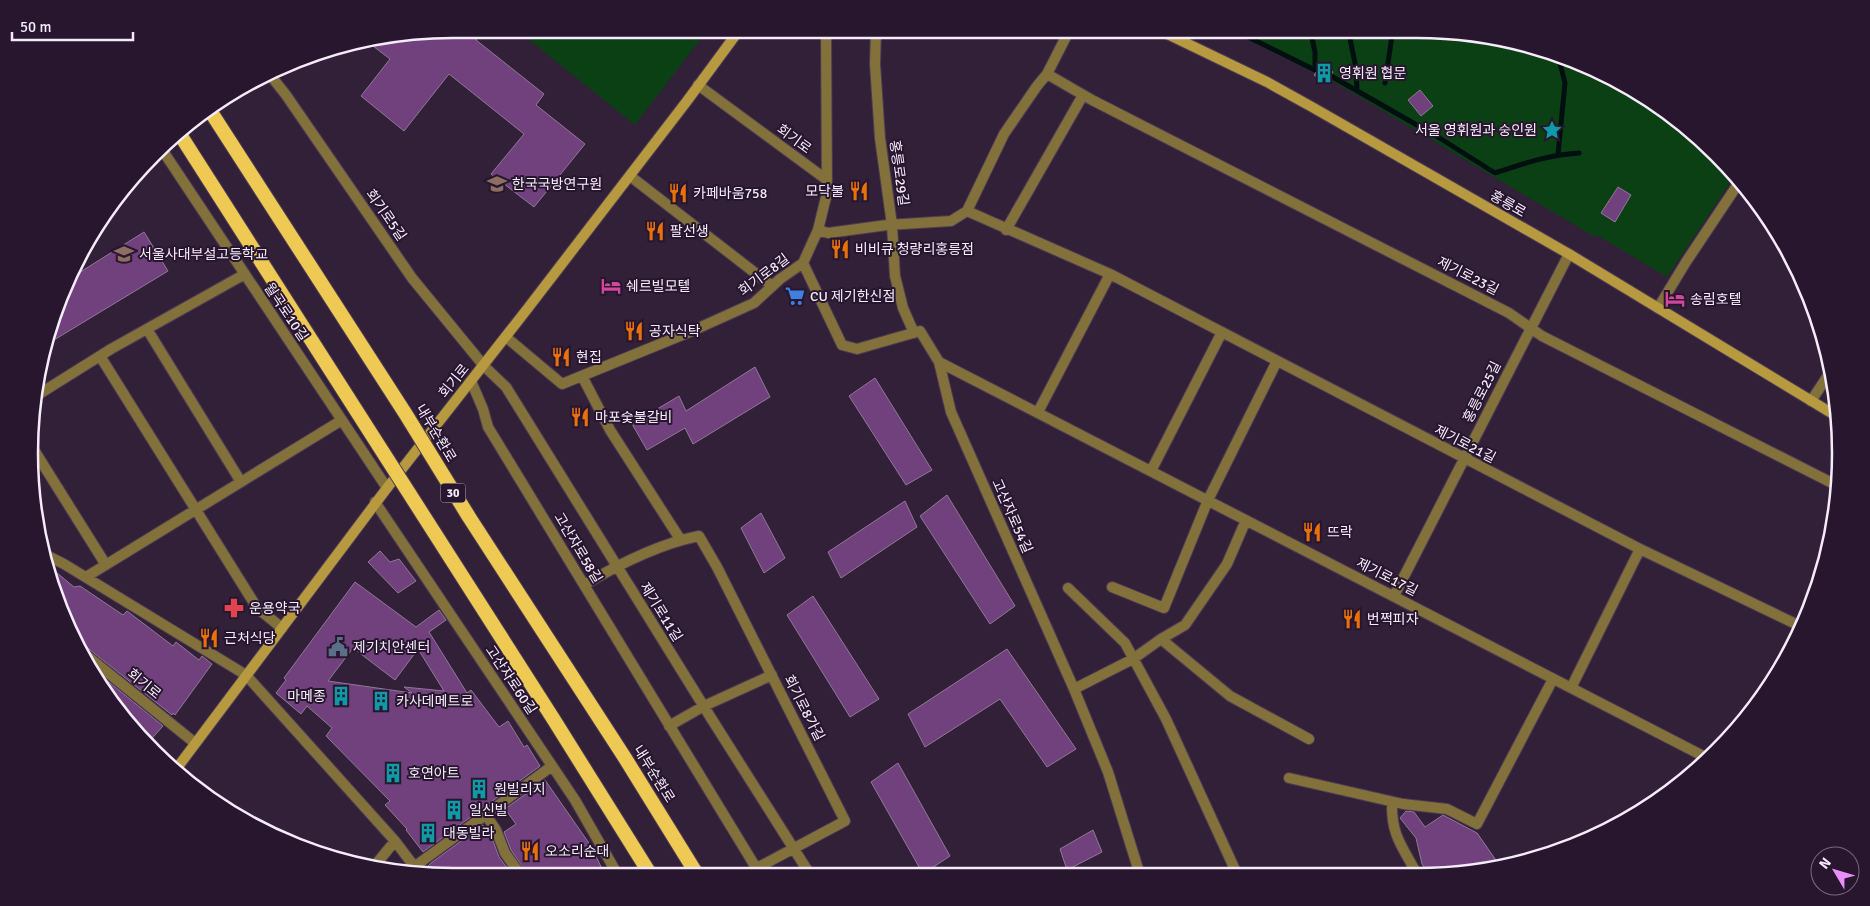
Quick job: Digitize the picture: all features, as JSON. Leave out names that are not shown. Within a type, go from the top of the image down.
[{"type":"highway","name":"내부순환로","points":[[213,114],[693,868]]},
{"type":"highway","points":[[182,138],[647,868]]},
{"type":"main road","name":"회기로","points":[[179,765],[375,502],[484,366],[733,38]]},
{"type":"main road","name":"홍릉로","points":[[1176,38],[1267,82],[1569,254],[1831,413]]},
{"type":"street","name":"회기로8길","points":[[506,337],[562,384],[692,332],[754,303],[772,286],[803,263],[818,230],[827,193],[826,38]]},
{"type":"street","name":"홍릉로29길","points":[[876,38],[875,64],[880,138],[892,225],[895,276],[903,308],[914,332]]},
{"type":"street","points":[[818,230],[828,233],[892,225],[951,221],[967,211],[1004,134],[1047,74],[1065,38]]},
{"type":"street","name":"제기로23길","points":[[1047,74],[1083,95],[1509,313],[1542,336],[1832,483]]},
{"type":"street","name":"회기로5길","points":[[273,78],[412,278],[484,366]]},
{"type":"street","name":"회기로","points":[[698,85],[827,180]]},
{"type":"street","points":[[1006,230],[1083,95]]},
{"type":"street","name":"월곡로10길","points":[[165,153],[386,488]]},
{"type":"street","points":[[630,176],[772,286]]},
{"type":"street","points":[[1658,308],[1736,187]]},
{"type":"street","name":"제기로21길","points":[[967,211],[1006,230],[1110,274],[1463,459],[1640,549],[1796,624]]},
{"type":"street","name":"홍릉로25길","points":[[1394,596],[1569,254]]},
{"type":"street","points":[[803,263],[842,345],[857,349],[914,332]]},
{"type":"street","points":[[42,392],[100,356],[245,274]]},
{"type":"street","points":[[1038,412],[1110,274]]},
{"type":"street","points":[[147,329],[241,482]]},
{"type":"street","name":"고산자로54길","points":[[914,332],[920,331],[939,362],[951,412],[1074,689],[1108,772],[1138,868]]},
{"type":"street","points":[[1152,471],[1222,332]]},
{"type":"street","points":[[100,356],[257,607],[282,628]]},
{"type":"street","points":[[1112,588],[1164,608],[1208,500],[1278,361]]},
{"type":"street","name":"제기로17길","points":[[939,362],[1702,755]]},
{"type":"street","name":"제기로11길","points":[[484,366],[506,386],[806,868]]},
{"type":"street","points":[[582,376],[610,430],[680,539]]},
{"type":"street","points":[[1811,401],[1826,378]]},
{"type":"street","name":"고산자로58길","points":[[471,381],[483,409],[488,427],[668,726],[757,868]]},
{"type":"street","points":[[86,577],[342,420]]},
{"type":"street","points":[[38,456],[106,565]]},
{"type":"street","name":"고산자로60길","points":[[375,502],[575,800],[614,868]]},
{"type":"street","points":[[1074,689],[1133,659],[1185,625],[1227,564],[1246,520]]},
{"type":"street","name":"회기로8가길","points":[[584,585],[617,565],[680,539],[699,536],[718,566],[845,821],[793,847],[764,868]]},
{"type":"street","points":[[1571,688],[1640,549]]},
{"type":"street","points":[[51,558],[246,675],[395,841],[414,867]]},
{"type":"street","points":[[1068,588],[1125,643],[1166,719],[1234,868]]},
{"type":"street","points":[[1161,639],[1230,696],[1309,739]]},
{"type":"street","name":"회기로","points":[[93,660],[195,743]]},
{"type":"street","points":[[668,726],[704,706],[772,675]]},
{"type":"street","points":[[1290,778],[1392,802],[1449,810],[1477,824],[1553,678]]},
{"type":"street","points":[[421,867],[486,815],[552,766]]},
{"type":"street","points":[[1392,802],[1393,824],[1396,835],[1414,868]]},
{"type":"street","points":[[486,815],[496,830],[503,849],[516,868]]},
{"type":"street","points":[[378,862],[395,841]]},
{"type":"green space","points":[[527,38],[701,38],[635,125]]},
{"type":"green space","name":"서울 영휘원과 숭인원","points":[[1245,38],[1444,38],[1498,45],[1525,52],[1576,69],[1625,93],[1670,123],[1711,159],[1731,181],[1667,277],[1597,235],[1595,237],[1316,71],[1311,71]]},
{"type":"pier","points":[[211,115],[438,467],[451,454],[713,868],[633,868],[468,602],[405,505],[424,484],[256,221],[193,129]]},
{"type":"building","points":[[426,38],[478,38],[476,40],[544,94],[536,105],[585,144],[534,207],[491,174],[524,134],[449,74],[404,131],[361,96],[390,59],[372,45]]},
{"type":"building","name":"영휘원 협문","points":[[1322,64],[1333,72],[1326,83],[1314,75]]},
{"type":"building","points":[[1420,90],[1433,106],[1421,116],[1408,100]]},
{"type":"building","points":[[1618,187],[1631,195],[1615,222],[1601,213]]},
{"type":"building","points":[[144,232],[168,271],[53,340],[78,273]]},
{"type":"building","points":[[755,367],[770,397],[693,444],[685,428],[647,450],[632,424],[679,396],[686,411]]},
{"type":"building","points":[[875,378],[932,470],[906,485],[849,396]]},
{"type":"building","points":[[947,495],[1015,606],[990,624],[920,516]]},
{"type":"building","points":[[905,501],[917,527],[841,578],[828,552]]},
{"type":"building","points":[[761,513],[785,558],[764,573],[741,528]]},
{"type":"building","points":[[380,551],[390,562],[399,559],[416,581],[398,593],[368,562]]},
{"type":"building","points":[[55,571],[74,587],[80,586],[123,615],[127,611],[173,646],[176,642],[199,660],[202,656],[212,664],[175,715],[173,713],[172,715],[85,646],[69,612]]},
{"type":"building","points":[[355,582],[416,627],[439,610],[446,620],[429,632],[467,693],[471,690],[499,727],[508,721],[524,747],[527,745],[540,766],[423,852],[407,829],[385,805],[390,801],[326,736],[332,728],[307,706],[301,714],[276,693],[286,680],[284,678]],"holes":[[[353,648],[395,680],[418,649],[444,691],[404,687],[412,693],[328,681]]]},
{"type":"building","points":[[813,596],[879,699],[850,717],[787,615]]},
{"type":"building","points":[[1007,649],[1076,749],[1047,767],[1000,699],[925,747],[908,714]]},
{"type":"building","points":[[104,678],[163,726],[152,739],[123,706]]},
{"type":"building","points":[[898,763],[950,856],[932,868],[920,868],[871,782]]},
{"type":"building","points":[[545,780],[591,846],[602,868],[523,868],[511,850],[504,832],[516,824],[505,809]]},
{"type":"building","points":[[1406,811],[1414,812],[1425,827],[1443,815],[1477,833],[1497,861],[1444,868],[1425,868],[1422,864],[1416,838],[1400,818]]},
{"type":"building","points":[[483,825],[492,838],[499,857],[507,868],[426,868]]},
{"type":"building","points":[[1093,830],[1102,852],[1071,868],[1066,868],[1060,849]]},
{"type":"waterway","points":[[1250,38],[1317,71]]},
{"type":"waterway","points":[[1312,38],[1315,52],[1315,70]]},
{"type":"waterway","points":[[1350,38],[1356,68],[1357,90]]},
{"type":"waterway","points":[[1385,83],[1392,38]]},
{"type":"waterway","points":[[1558,154],[1565,83],[1560,63]]},
{"type":"waterway","points":[[1331,76],[1438,137],[1495,173],[1547,158],[1579,153]]},
{"type":"place","name":"영휘원 협문","points":[[1324,73]]},
{"type":"place","name":"서울 영휘원과 숭인원","points":[[1552,130]]},
{"type":"place","name":"한국국방연구원","points":[[497,184]]},
{"type":"place","name":"모닥불","points":[[859,191]]},
{"type":"place","name":"카페바움758","points":[[678,193]]},
{"type":"place","name":"팔선생","points":[[655,231]]},
{"type":"place","name":"비비큐 청량리홍릉점","points":[[840,249]]},
{"type":"place","name":"서울사대부설고등학교","points":[[124,254]]},
{"type":"place","name":"쉐르빌모텔","points":[[611,286]]},
{"type":"place","name":"CU 제기한신점","points":[[795,296]]},
{"type":"place","name":"송림호텔","points":[[1675,299]]},
{"type":"place","name":"공자식탁","points":[[634,331]]},
{"type":"place","name":"현집","points":[[561,357]]},
{"type":"place","name":"마포숯불갈비","points":[[580,417]]},
{"type":"place","name":"뜨락","points":[[1312,532]]},
{"type":"place","name":"운용약국","points":[[234,608]]},
{"type":"place","name":"번쩍피자","points":[[1352,619]]},
{"type":"place","name":"근처식당","points":[[209,638]]},
{"type":"place","name":"제기치안센터","points":[[338,647]]},
{"type":"place","name":"마메종","points":[[341,696]]},
{"type":"place","name":"카사데메트로","points":[[381,701]]},
{"type":"place","name":"호연아트","points":[[393,773]]},
{"type":"place","name":"원빌리지","points":[[479,789]]},
{"type":"place","name":"일신빌","points":[[454,810]]},
{"type":"place","name":"대동빌라","points":[[428,833]]},
{"type":"place","name":"오소리순대","points":[[530,851]]}]
